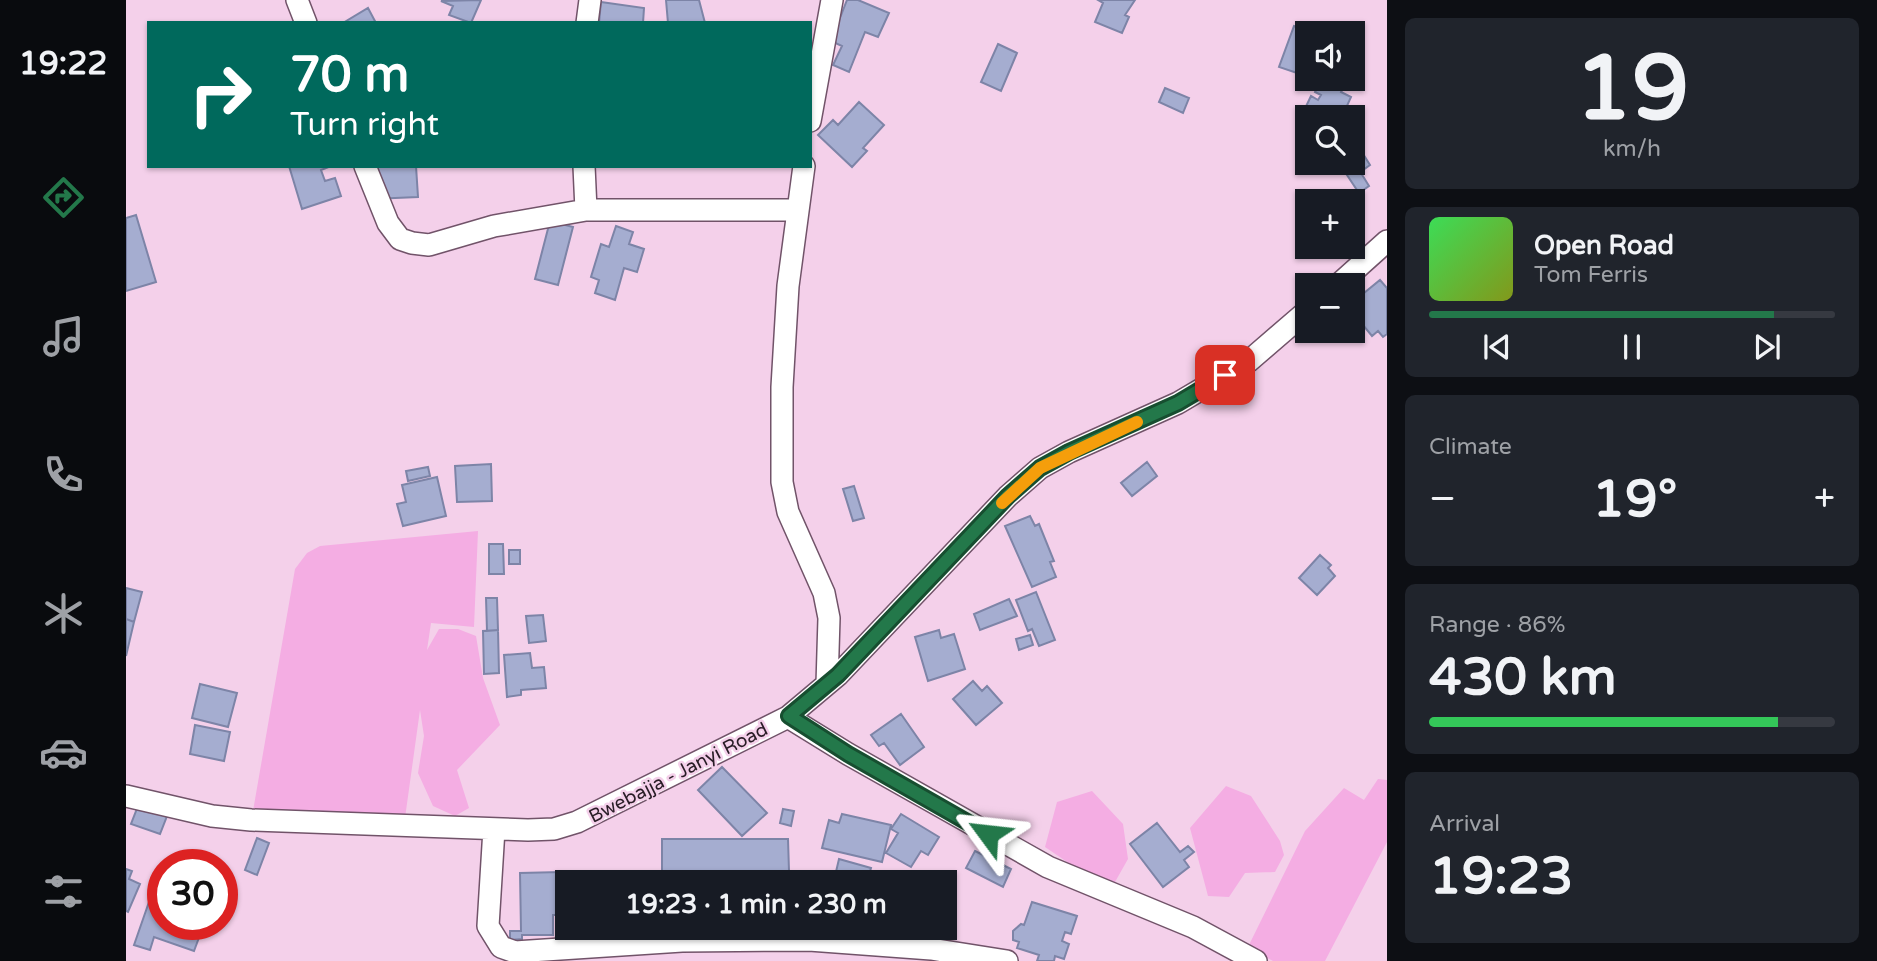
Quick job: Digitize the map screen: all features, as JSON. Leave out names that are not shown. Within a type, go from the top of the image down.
[{"type":"street","points":[[297,0],[305,21]]},
{"type":"street","points":[[587,21],[590,0]]},
{"type":"street","points":[[812,110],[832,0]]},
{"type":"street","points":[[366,168],[388,223],[400,239],[429,245],[494,226],[586,210],[798,210]]},
{"type":"street","points":[[584,168],[586,210]]},
{"type":"street","points":[[804,168],[788,286],[782,387],[782,482],[788,512],[824,593],[829,618],[827,684]]},
{"type":"street","points":[[1351,273],[1387,241]]},
{"type":"street","points":[[789,716],[827,684],[1008,496],[1040,468],[1069,452],[1178,403],[1248,361],[1295,322]]},
{"type":"street","name":"Bwebajja - Janyi Road","points":[[126,796],[212,816],[246,820],[554,830],[577,822],[789,716],[860,761],[1048,867],[1193,928],[1255,961]]},
{"type":"street","points":[[494,829],[488,926],[501,947],[515,952],[682,941],[809,940],[931,948],[1007,961]]},
{"type":"shaded area","points":[[478,531],[474,627],[431,623],[427,650],[439,629],[458,629],[476,636],[483,678],[500,725],[457,770],[469,808],[455,816],[433,806],[418,773],[424,736],[420,710],[405,818],[253,811],[295,569],[307,553],[320,546]]},
{"type":"shaded area","points":[[1378,779],[1387,780],[1387,842],[1325,961],[1273,961],[1248,947],[1305,831],[1344,788],[1364,800]]},
{"type":"shaded area","points":[[1226,786],[1251,796],[1280,841],[1284,855],[1275,872],[1245,873],[1229,897],[1208,896],[1190,828]]},
{"type":"shaded area","points":[[1092,791],[1123,824],[1128,859],[1115,882],[1076,868],[1045,847],[1057,802]]},
{"type":"building","points":[[481,0],[472,21],[449,15],[453,6],[441,1]]},
{"type":"building","points":[[666,0],[699,0],[704,21],[668,21]]},
{"type":"building","points":[[847,0],[858,0],[889,13],[878,37],[865,32],[849,72],[833,65],[842,46],[831,41]]},
{"type":"building","points":[[1098,0],[1135,0],[1125,15],[1129,17],[1122,33],[1095,22],[1103,3]]},
{"type":"building","points":[[601,2],[644,8],[643,21],[599,21]]},
{"type":"building","points":[[368,8],[375,21],[346,21]]},
{"type":"building","points":[[1294,26],[1295,26],[1295,72],[1279,67]]},
{"type":"building","points":[[998,44],[1017,53],[1001,91],[981,82]]},
{"type":"building","points":[[1165,88],[1189,98],[1183,113],[1159,102]]},
{"type":"building","points":[[1342,91],[1351,97],[1347,105],[1307,105],[1311,96],[1318,100],[1321,95],[1315,92]]},
{"type":"building","points":[[859,102],[884,125],[863,148],[867,151],[852,167],[818,135],[833,120],[838,125]]},
{"type":"building","points":[[290,168],[326,168],[321,170],[325,181],[335,178],[341,196],[302,209]]},
{"type":"building","points":[[371,168],[416,168],[418,197],[372,199]]},
{"type":"building","points":[[1347,175],[1362,175],[1369,186],[1356,189]]},
{"type":"building","points":[[136,215],[156,282],[126,291],[126,218]]},
{"type":"building","points":[[550,221],[573,227],[558,285],[535,279]]},
{"type":"building","points":[[616,226],[633,232],[629,244],[644,249],[637,272],[624,268],[615,300],[595,293],[599,280],[591,277],[601,244],[609,247]]},
{"type":"building","points":[[1380,280],[1387,288],[1387,334],[1383,337],[1378,331],[1372,336],[1365,328],[1365,292]]},
{"type":"building","points":[[1147,462],[1157,476],[1132,496],[1121,483]]},
{"type":"building","points":[[491,464],[492,501],[457,502],[455,466]]},
{"type":"building","points":[[428,467],[430,476],[408,481],[406,471]]},
{"type":"building","points":[[437,477],[446,516],[403,526],[397,504],[406,502],[402,485]]},
{"type":"building","points":[[854,486],[864,518],[853,521],[843,489]]},
{"type":"building","points":[[1030,516],[1035,526],[1039,524],[1054,561],[1050,562],[1056,577],[1032,587],[1005,526]]},
{"type":"building","points":[[489,544],[503,544],[504,574],[489,574]]},
{"type":"building","points":[[509,550],[520,550],[520,564],[509,564]]},
{"type":"building","points":[[1320,555],[1331,565],[1328,568],[1335,576],[1317,595],[1299,578]]},
{"type":"building","points":[[126,588],[142,592],[134,622],[126,619]]},
{"type":"building","points":[[1036,592],[1055,640],[1039,646],[1032,629],[1028,631],[1016,600]]},
{"type":"building","points":[[486,598],[497,598],[498,630],[487,631]]},
{"type":"building","points":[[1009,599],[1017,616],[980,630],[974,614]]},
{"type":"building","points":[[543,615],[546,641],[529,643],[526,616]]},
{"type":"building","points":[[126,619],[134,622],[126,656]]},
{"type":"building","points":[[498,630],[499,673],[484,674],[483,631]]},
{"type":"building","points":[[939,630],[941,638],[954,634],[965,669],[928,681],[915,637]]},
{"type":"building","points":[[1030,635],[1033,645],[1019,650],[1016,639]]},
{"type":"building","points":[[530,653],[532,668],[544,667],[546,688],[521,690],[521,695],[507,697],[504,655]]},
{"type":"building","points":[[973,681],[982,691],[987,686],[1002,703],[976,725],[953,699]]},
{"type":"building","points":[[200,684],[237,693],[228,727],[192,718]]},
{"type":"building","points":[[901,714],[924,747],[900,765],[884,743],[879,746],[871,735]]},
{"type":"building","points":[[195,725],[230,732],[224,761],[190,754]]},
{"type":"building","points":[[722,767],[767,813],[742,836],[698,790]]},
{"type":"building","points":[[138,806],[167,816],[160,834],[131,824]]},
{"type":"building","points":[[783,809],[794,811],[791,826],[780,823]]},
{"type":"building","points":[[842,814],[891,825],[882,862],[822,848],[829,820],[839,823]]},
{"type":"building","points":[[901,814],[939,837],[928,855],[921,851],[911,867],[886,853],[898,833],[891,829]]},
{"type":"building","points":[[1157,823],[1180,852],[1188,846],[1194,852],[1184,860],[1189,867],[1163,887],[1130,844]]},
{"type":"building","points":[[257,838],[269,843],[257,875],[245,870]]},
{"type":"building","points":[[662,839],[788,839],[789,870],[662,870]]},
{"type":"building","points":[[975,851],[1011,869],[1003,887],[966,868]]},
{"type":"building","points":[[839,859],[871,868],[870,870],[836,870]]},
{"type":"building","points":[[126,869],[132,871],[129,879],[140,884],[128,912],[126,911]]},
{"type":"building","points":[[555,872],[553,935],[522,935],[522,939],[510,940],[510,931],[521,931],[520,873]]},
{"type":"building","points":[[1032,902],[1077,916],[1071,934],[1065,932],[1062,941],[1069,944],[1064,959],[1055,956],[1054,961],[1037,961],[1039,955],[1017,948],[1019,942],[1013,940],[1013,931],[1021,924],[1024,925]]},
{"type":"building","points":[[147,908],[147,940],[153,940],[150,950],[134,945]]},
{"type":"building","points":[[163,940],[198,940],[194,951]]},
{"type":"slow traffic","points":[[1002,503],[1040,468],[1137,422]]},
{"type":"route","points":[[988,834],[848,754],[789,716],[838,675],[1008,496],[1040,468],[1069,452],[1178,403],[1225,375]]}]
